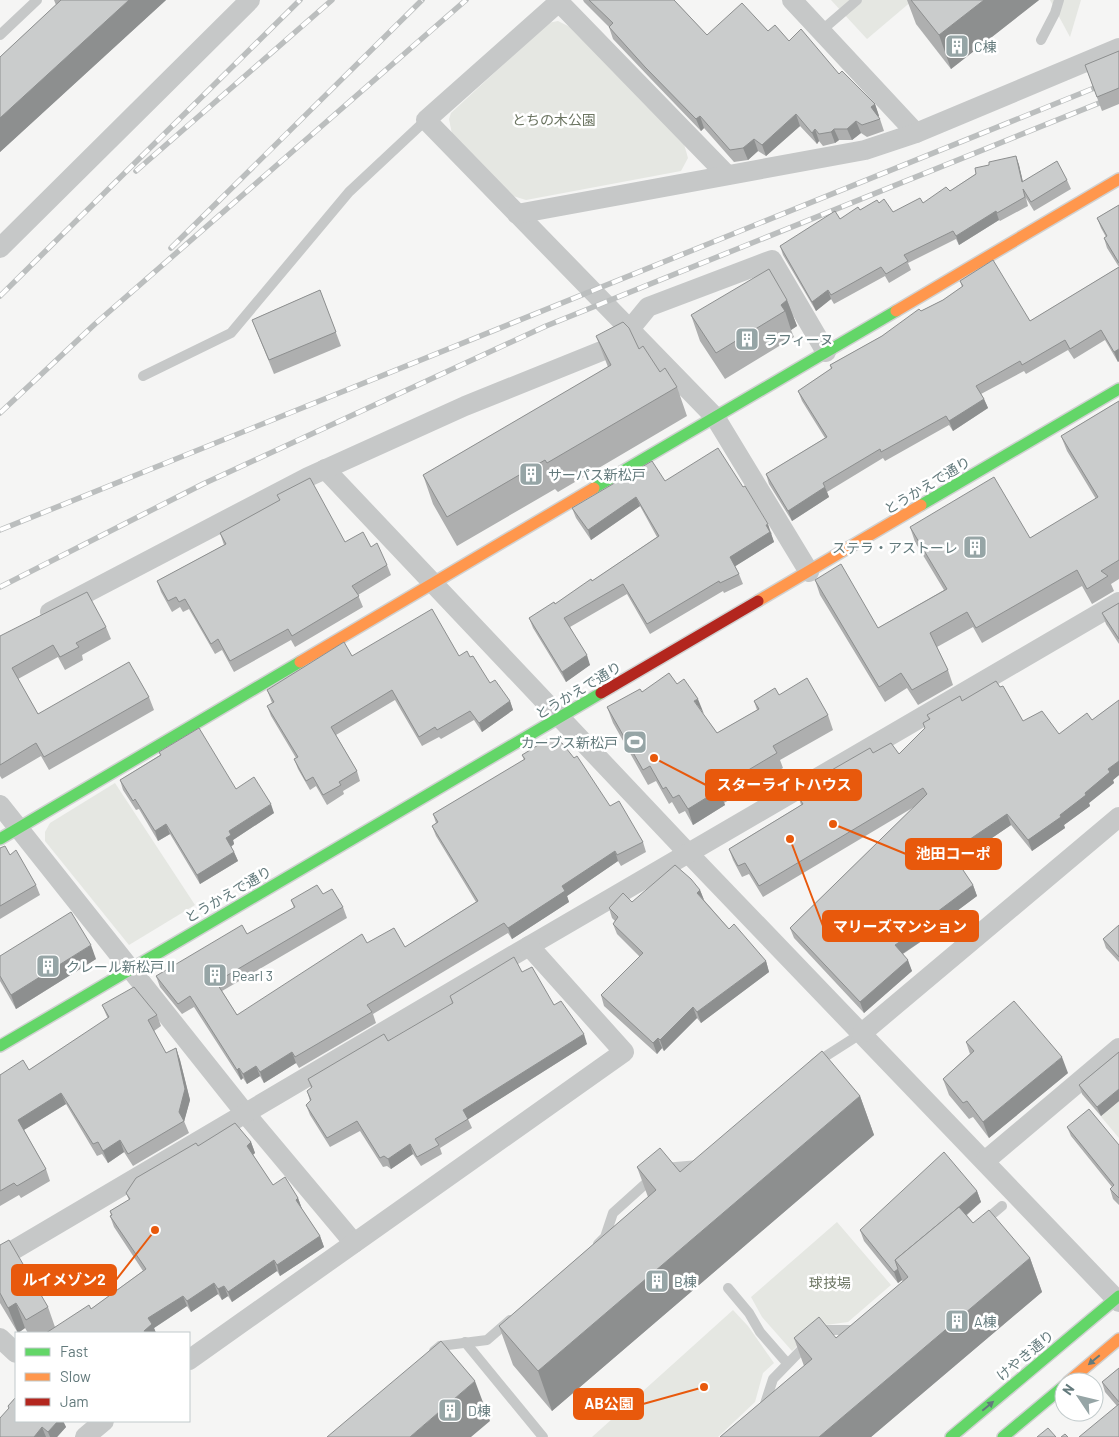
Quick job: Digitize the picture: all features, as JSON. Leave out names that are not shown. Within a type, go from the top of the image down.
[{"type":"street","points":[[0,248],[250,0]]},
{"type":"street","points":[[792,0],[916,133]]},
{"type":"street","points":[[727,175],[560,1],[426,120],[715,417],[809,572]]},
{"type":"street","points":[[517,214],[865,150],[916,133],[1119,48]]},
{"type":"street","points":[[0,839],[1119,179]]},
{"type":"street","points":[[34,620],[325,469],[465,406],[609,348],[630,329],[648,307],[772,260],[826,352]]},
{"type":"street","name":"とうかえで通り","points":[[0,1046],[1119,389]]},
{"type":"street","points":[[325,469],[689,854],[1118,1299]]},
{"type":"street","points":[[0,1258],[529,946],[1119,602]]},
{"type":"street","points":[[0,805],[245,1113],[354,1243]]},
{"type":"street","points":[[862,1033],[1119,817]]},
{"type":"street","points":[[190,1359],[624,1052],[529,946]]},
{"type":"street","points":[[985,1161],[1119,1048]]},
{"type":"street","name":"けやき通り","points":[[951,1437],[1118,1299]]},
{"type":"street","points":[[0,1338],[15,1352]]},
{"type":"street","points":[[1080,1372],[1119,1339]]},
{"type":"street","points":[[1003,1437],[1054,1394]]},
{"type":"lane","points":[[0,35],[37,0]]},
{"type":"lane","points":[[821,31],[857,0]]},
{"type":"lane","points":[[1041,40],[1055,13],[1059,0]]},
{"type":"lane","points":[[143,376],[232,333],[349,192],[426,120]]},
{"type":"lane","points":[[808,1069],[822,1056],[862,1033]]},
{"type":"lane","points":[[589,1252],[605,1237],[613,1213],[663,1168],[700,1165],[707,1158]]},
{"type":"lane","points":[[974,1229],[1002,1206]]},
{"type":"lane","points":[[728,1288],[749,1313],[760,1332],[787,1363]]},
{"type":"lane","points":[[426,1358],[440,1346],[486,1340],[516,1315]]},
{"type":"lane","points":[[756,1417],[763,1411],[773,1379],[821,1330],[853,1330],[868,1318]]},
{"type":"lane","points":[[465,1342],[543,1437]]},
{"type":"green space","points":[[831,0],[913,0],[867,39]]},
{"type":"green space","points":[[1050,0],[1081,0],[1070,37]]},
{"type":"green space","name":"とちの木公園","points":[[558,21],[572,28],[684,144],[688,158],[681,171],[526,200],[513,196],[452,134],[449,119],[451,113],[548,23]]},
{"type":"green space","points":[[115,783],[195,905],[129,945],[45,841],[45,832],[50,823]]},
{"type":"green space","points":[[1119,1063],[1119,1138],[1082,1094]]},
{"type":"green space","name":"球技場","points":[[837,1222],[891,1285],[848,1322],[818,1326],[792,1351],[762,1317],[751,1297]]},
{"type":"green space","points":[[733,1310],[748,1326],[774,1363],[763,1373],[755,1402],[718,1437],[592,1437]]},
{"type":"building","points":[[61,0],[129,0],[0,118],[0,57]]},
{"type":"building","points":[[589,0],[674,0],[707,35],[742,3],[768,31],[775,25],[789,41],[801,29],[839,74],[842,71],[875,104],[871,107],[880,119],[862,125],[856,121],[847,129],[834,129],[831,132],[819,134],[815,129],[812,133],[796,114],[762,145],[754,139],[743,148],[730,150],[700,116],[696,119],[645,67],[609,27],[613,23]]},
{"type":"building","points":[[911,0],[984,0],[939,35]]},
{"type":"building","points":[[1119,51],[1119,88],[1097,97],[1085,65]]},
{"type":"building","points":[[1016,156],[1022,182],[1057,161],[1067,180],[1031,202],[1023,189],[1025,197],[997,213],[996,211],[956,236],[953,231],[904,255],[908,261],[886,274],[881,267],[831,295],[828,290],[812,302],[780,246],[835,211],[840,219],[858,207],[860,210],[877,200],[879,203],[884,199],[893,212],[920,198],[923,203],[946,187],[950,191],[976,174],[975,168],[989,165],[989,162]]},
{"type":"building","points":[[1119,205],[1119,263],[1104,238],[1107,236],[1097,218]]},
{"type":"building","points":[[993,260],[1030,321],[1119,267],[1119,349],[1114,352],[1101,330],[1070,349],[1065,340],[1022,365],[1020,361],[976,386],[984,399],[949,421],[946,416],[881,452],[880,449],[823,483],[825,487],[788,511],[766,474],[827,437],[798,391],[832,368],[830,365],[882,336],[919,309],[921,311],[943,300],[963,286],[960,281]]},
{"type":"building","points":[[769,269],[787,300],[781,305],[785,311],[716,353],[691,315]]},
{"type":"building","points":[[320,290],[336,332],[269,360],[252,320]]},
{"type":"building","points":[[623,322],[629,328],[639,349],[643,346],[660,372],[665,368],[677,387],[547,463],[545,460],[447,517],[423,475],[611,365],[596,336]]},
{"type":"building","points":[[1119,401],[1119,560],[1101,571],[1108,576],[1087,589],[1077,570],[976,628],[967,612],[930,633],[948,670],[912,690],[901,673],[879,687],[815,580],[841,564],[878,628],[947,589],[910,527],[994,477],[1030,538],[1098,497],[1061,436]]},
{"type":"building","points":[[718,448],[743,487],[745,486],[768,524],[766,525],[770,532],[730,557],[739,574],[720,583],[719,581],[647,624],[623,584],[564,618],[587,655],[562,672],[529,618],[554,602],[555,604],[591,579],[592,581],[659,536],[636,497],[588,530],[572,508],[652,461],[665,481]]},
{"type":"building","points":[[310,478],[345,542],[363,532],[371,547],[377,543],[387,565],[352,586],[359,596],[292,636],[288,629],[230,661],[218,639],[211,644],[185,599],[179,602],[176,597],[168,601],[157,581],[226,544],[220,533],[280,500],[277,495]]},
{"type":"building","points":[[87,592],[106,627],[76,643],[79,647],[60,657],[53,645],[12,668],[38,714],[129,662],[149,697],[44,757],[36,743],[0,765],[0,636]]},
{"type":"building","points":[[1119,603],[1119,639],[1102,613]]},
{"type":"building","points":[[432,609],[459,656],[467,651],[470,657],[473,656],[490,683],[495,680],[510,701],[479,723],[470,711],[437,730],[435,727],[419,737],[392,690],[331,727],[357,771],[339,782],[341,785],[323,795],[313,777],[306,781],[294,759],[298,757],[267,706],[274,702],[267,690],[344,642],[352,656]]},
{"type":"building","points":[[669,673],[677,684],[684,679],[698,699],[694,701],[717,733],[759,709],[754,701],[775,688],[779,695],[807,678],[828,715],[773,746],[777,753],[718,788],[719,790],[688,809],[679,795],[673,798],[666,787],[663,789],[650,766],[643,770],[607,707],[640,689],[642,692]]},
{"type":"building","points":[[996,681],[1000,687],[1003,686],[1023,721],[1042,711],[1059,734],[1087,713],[1092,720],[1119,700],[1119,761],[1108,769],[1110,772],[1085,793],[1086,795],[1060,815],[1061,817],[1028,840],[1007,814],[951,852],[973,885],[929,918],[931,921],[895,945],[908,960],[860,1002],[790,928],[927,794],[923,788],[759,886],[745,863],[738,866],[729,849],[803,804],[799,798],[833,777],[830,771],[870,748],[873,753],[891,743],[899,754],[925,728],[923,723],[930,719],[927,715],[960,696],[962,701]]},
{"type":"building","points":[[199,728],[236,789],[254,777],[271,804],[229,831],[231,835],[226,838],[234,852],[197,875],[166,824],[155,831],[135,799],[133,801],[120,780],[161,755],[159,752]]},
{"type":"building","points":[[548,739],[562,743],[574,758],[577,756],[610,806],[619,801],[643,842],[617,855],[615,851],[562,886],[565,891],[508,928],[504,923],[367,1005],[372,1012],[295,1057],[292,1052],[260,1072],[256,1066],[243,1074],[239,1068],[237,1070],[190,996],[178,1004],[156,976],[242,925],[247,934],[295,907],[291,900],[317,885],[323,894],[332,889],[343,907],[216,982],[237,1015],[362,934],[367,943],[394,928],[405,947],[478,901],[432,826],[438,822],[433,814],[525,759],[522,755]]},
{"type":"building","points":[[5,846],[10,855],[16,850],[36,885],[0,906],[0,848]]},
{"type":"building","points":[[675,865],[691,879],[700,890],[697,893],[729,929],[734,924],[766,961],[697,1012],[693,1007],[660,1040],[658,1038],[653,1043],[601,995],[643,953],[613,924],[618,917],[609,908],[623,893],[632,902]]},
{"type":"building","name":"クレール新松戸Ⅱ","points":[[71,912],[91,945],[11,995],[0,976],[0,956]]},
{"type":"building","points":[[1119,925],[1119,957],[1103,939]]},
{"type":"building","points":[[514,957],[522,972],[532,967],[554,1005],[561,1001],[584,1034],[463,1110],[468,1119],[435,1139],[439,1145],[417,1157],[410,1144],[388,1159],[384,1156],[380,1158],[357,1121],[327,1138],[306,1105],[311,1100],[307,1091],[312,1087],[308,1079],[384,1034],[388,1041],[453,1003],[450,996]]},
{"type":"building","points":[[134,987],[157,1015],[148,1020],[166,1053],[176,1048],[185,1089],[179,1112],[184,1121],[128,1154],[120,1140],[103,1151],[98,1142],[93,1144],[61,1093],[18,1120],[46,1169],[17,1186],[14,1183],[0,1191],[0,1075],[23,1060],[29,1070],[109,1017],[102,1005]]},
{"type":"building","points":[[1014,1001],[1062,1057],[983,1122],[967,1101],[963,1103],[943,1079],[974,1051],[966,1042]]},
{"type":"building","points":[[822,1051],[860,1096],[538,1371],[499,1326],[656,1190],[637,1167],[660,1148],[680,1172]]},
{"type":"building","points":[[1119,1052],[1119,1089],[1097,1107],[1079,1085]]},
{"type":"building","points":[[1089,1109],[1119,1145],[1119,1198],[1110,1189],[1114,1185],[1067,1127]]},
{"type":"building","points":[[235,1123],[251,1142],[247,1146],[273,1185],[285,1177],[298,1198],[296,1200],[320,1236],[277,1265],[274,1260],[228,1292],[224,1286],[218,1289],[214,1283],[187,1301],[183,1296],[148,1318],[152,1324],[144,1332],[48,1332],[89,1305],[91,1309],[146,1269],[110,1216],[112,1215],[110,1211],[130,1199],[126,1193],[136,1178],[196,1143],[198,1146]]},
{"type":"building","points":[[944,1152],[977,1191],[895,1260],[898,1269],[894,1272],[860,1230]]},
{"type":"building","points":[[959,1207],[973,1223],[989,1210],[1030,1258],[819,1437],[720,1437],[812,1359],[794,1338],[819,1317],[836,1338],[908,1277],[895,1260]]},
{"type":"building","points":[[9,1240],[48,1307],[26,1320],[16,1303],[8,1308],[0,1293],[0,1245]]},
{"type":"building","points":[[441,1341],[475,1381],[410,1437],[327,1437]]},
{"type":"building","points":[[1119,1368],[1119,1402],[1104,1384],[1104,1380]]},
{"type":"building","points":[[15,1398],[15,1422],[57,1422],[48,1432],[42,1427],[34,1437],[0,1437],[0,1418],[9,1408],[8,1406]]},
{"type":"building","points":[[1119,1404],[1119,1437],[1079,1437],[1097,1422],[1104,1422],[1104,1416]]},
{"type":"building","points":[[1048,1428],[1056,1437],[1037,1437]]},
{"type":"railway","points":[[0,296],[300,0]]},
{"type":"railway","points":[[136,171],[332,0]]},
{"type":"railway","points":[[171,248],[422,0]]},
{"type":"railway","points":[[0,413],[95,324],[466,0]]},
{"type":"railway","points":[[0,530],[1119,78]]},
{"type":"railway","points":[[0,587],[203,484],[546,326],[1119,95]]},
{"type":"traffic: fast","points":[[594,488],[896,311]]},
{"type":"traffic: fast","points":[[921,505],[1119,389]]},
{"type":"traffic: fast","points":[[0,839],[300,662]]},
{"type":"traffic: fast","points":[[0,1046],[601,693]]},
{"type":"traffic: fast","points":[[951,1437],[1119,1296]]},
{"type":"traffic: fast","points":[[1003,1437],[1054,1394]]},
{"type":"traffic: slow","points":[[896,311],[1119,179]]},
{"type":"traffic: slow","points":[[300,662],[594,488]]},
{"type":"traffic: slow","points":[[758,601],[921,505]]},
{"type":"traffic: slow","points":[[1080,1372],[1119,1339]]},
{"type":"traffic: jam","points":[[601,693],[758,601]]},
{"type":"place","name":"C棟","points":[[957,46]]},
{"type":"place","name":"ラフィーヌ","points":[[747,339]]},
{"type":"place","name":"サーパス新松戸","points":[[531,474]]},
{"type":"place","name":"ステラ・アストーレ","points":[[975,547]]},
{"type":"place","name":"カーブス新松戸","points":[[635,742]]},
{"type":"place","name":"スターライトハウス","points":[[654,758]]},
{"type":"place","name":"池田コーポ","points":[[833,824]]},
{"type":"place","name":"マリーズマンション","points":[[790,839]]},
{"type":"place","name":"クレール新松戸Ⅱ","points":[[48,966]]},
{"type":"place","name":"Pearl 3","points":[[215,975]]},
{"type":"place","name":"ルイメゾン2","points":[[155,1230]]},
{"type":"place","name":"B棟","points":[[657,1281]]},
{"type":"place","name":"A棟","points":[[957,1321]]},
{"type":"place","name":"AB公園","points":[[704,1387]]},
{"type":"place","name":"D棟","points":[[450,1410]]}]
